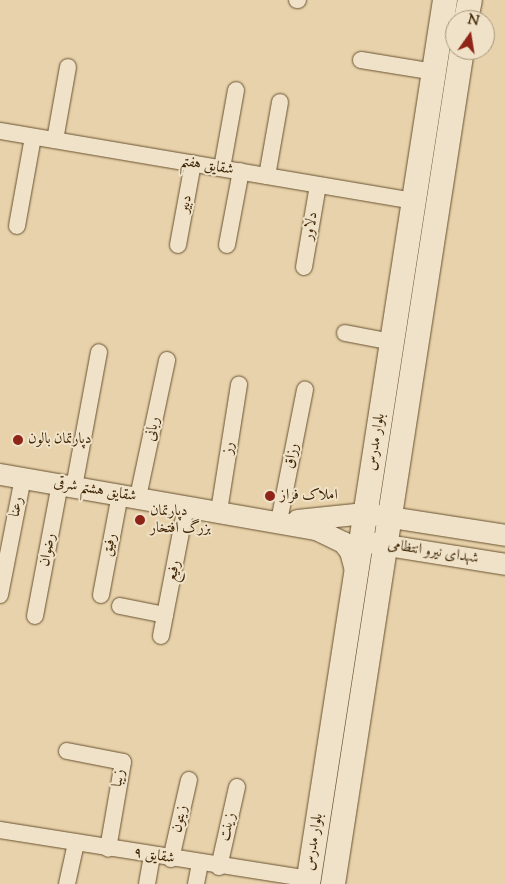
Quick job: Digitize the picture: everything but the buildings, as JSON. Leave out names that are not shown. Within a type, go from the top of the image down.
[{"type":"main road","name":"بلوار مدرس","points":[[308,881],[445,0]]},
{"type":"main road","name":"بلوار مدرس","points":[[333,884],[460,60]]},
{"type":"street","points":[[361,60],[434,72]]},
{"type":"street","points":[[55,140],[68,67]]},
{"type":"street","points":[[222,168],[236,90]]},
{"type":"street","points":[[267,176],[280,102]]},
{"type":"street","name":"شقایق هفتم","points":[[0,131],[414,200]]},
{"type":"street","points":[[17,226],[33,136]]},
{"type":"street","name":"دبیر","points":[[178,245],[193,163]]},
{"type":"street","points":[[227,245],[241,171]]},
{"type":"street","name":"دلاور","points":[[304,267],[318,184]]},
{"type":"street","points":[[345,333],[392,342]]},
{"type":"street","name":"رضوان","points":[[35,616],[99,352]]},
{"type":"street","name":"ربانی","points":[[129,496],[167,360]]},
{"type":"street","name":"رز","points":[[219,511],[239,385]]},
{"type":"street","name":"رزاق","points":[[279,522],[305,390]]},
{"type":"street","name":"شقایق هشتم شرقی","points":[[0,474],[316,529],[343,542],[350,551],[356,574]]},
{"type":"street","name":"رعنا","points":[[0,595],[23,478]]},
{"type":"street","name":"رفیق","points":[[100,595],[129,496]]},
{"type":"street","name":"رفیع","points":[[162,636],[186,506]]},
{"type":"street","name":"شهدای نیرو انتظامی","points":[[365,513],[505,535]]},
{"type":"street","name":"شقایق هشتم شرقی","points":[[279,522],[365,513]]},
{"type":"street","name":"شهدای نیرو انتظامی","points":[[360,540],[505,564]]},
{"type":"street","points":[[120,606],[166,615]]},
{"type":"street","name":"زیبا","points":[[67,750],[123,762],[108,849]]},
{"type":"street","name":"زیتون","points":[[171,859],[189,780]]},
{"type":"street","name":"زینت","points":[[219,867],[237,787]]},
{"type":"street","name":"شقایق ۹","points":[[0,830],[308,881]]},
{"type":"street","points":[[67,884],[76,843]]},
{"type":"street","points":[[146,884],[152,856]]},
{"type":"street","points":[[196,884],[200,864]]},
{"type":"place","name":"دپارتمان بالون","points":[[18,440]]},
{"type":"place","name":"املاک فراز","points":[[270,496]]},
{"type":"place","name":"دپارتمان بزرگ افتخار","points":[[140,520]]}]
